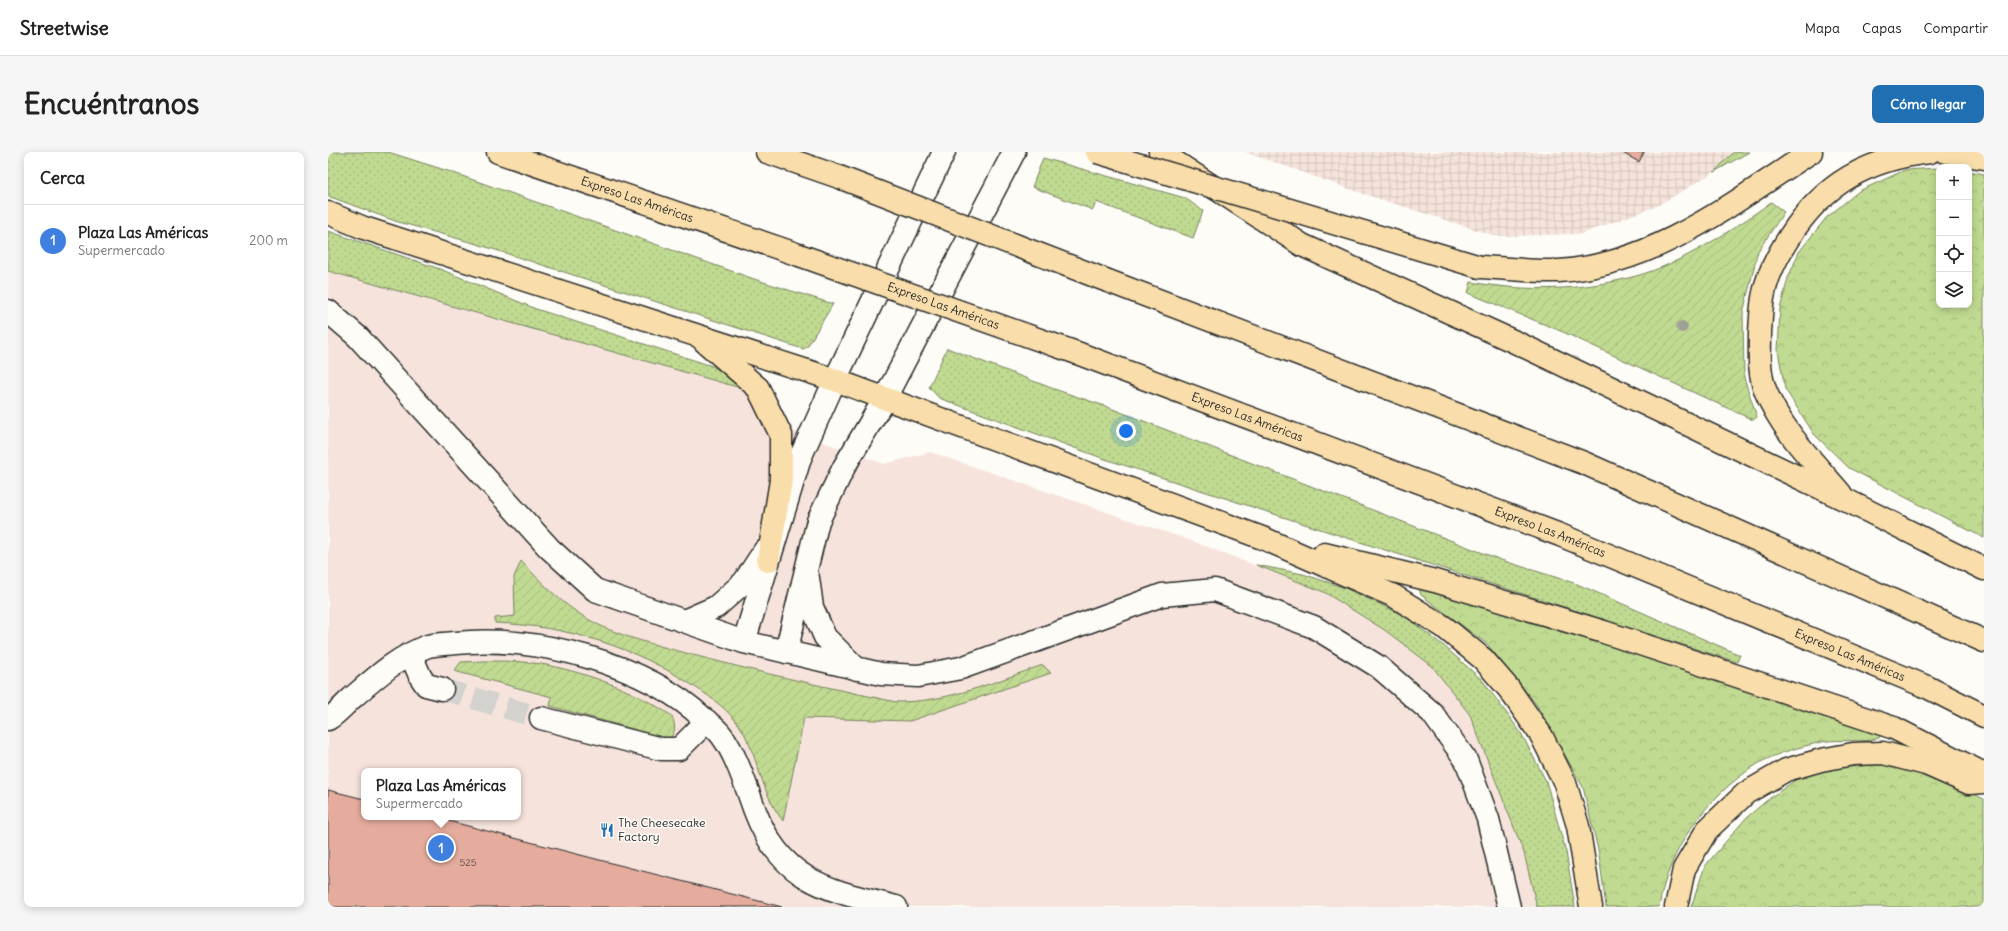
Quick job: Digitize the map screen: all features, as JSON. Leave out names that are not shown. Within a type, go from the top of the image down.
[{"type":"highway","name":"Expreso Las Américas","points":[[498,152],[800,255],[1077,353],[1560,535],[1927,687],[1984,716]]},
{"type":"highway","points":[[767,152],[838,177],[1584,463],[1984,641]]},
{"type":"highway","points":[[1097,152],[1480,266],[1559,271],[1595,266],[1631,256],[1695,227],[1811,152]]},
{"type":"highway","points":[[1846,500],[1791,436],[1766,391],[1759,363],[1763,294],[1771,269],[1787,240],[1812,207],[1832,187],[1857,172],[1884,161],[1908,155],[1930,152]]},
{"type":"highway","points":[[1946,152],[1984,158]]},
{"type":"highway","points":[[1166,155],[1302,245],[1515,342],[1846,500],[1984,569]]},
{"type":"highway","points":[[328,213],[364,228],[835,380],[1265,539],[1394,596],[1444,627],[1483,659],[1509,689],[1541,735],[1565,783],[1578,826],[1591,907]]},
{"type":"highway","points":[[697,335],[758,388],[781,435],[781,480],[776,531],[768,561]]},
{"type":"highway","points":[[1265,539],[1435,581],[1604,632],[1894,728],[1978,777]]},
{"type":"highway","points":[[1676,907],[1684,869],[1693,851],[1708,830],[1746,793],[1786,770],[1821,760],[1854,754],[1883,753],[1978,777]]},
{"type":"street","points":[[684,621],[716,607],[744,582],[776,531],[800,458],[835,380],[944,152]]},
{"type":"street","points":[[786,652],[818,521],[844,467],[884,398],[1014,152]]},
{"type":"street","points":[[328,311],[358,337],[549,548],[595,590],[744,642],[881,674],[918,676],[961,668],[1162,595],[1215,590],[1314,627],[1379,667],[1432,713],[1466,760],[1488,819],[1509,907]]},
{"type":"street","points":[[744,642],[768,561]]},
{"type":"street","points":[[807,568],[812,607],[825,637],[857,669]]},
{"type":"street","points":[[328,719],[401,659],[429,646],[473,641],[540,645],[599,661],[646,679],[689,705],[722,736],[743,776],[759,821],[776,853],[795,871],[832,891],[896,907]]},
{"type":"street","points":[[411,655],[420,676],[426,685],[442,688]]},
{"type":"street","points":[[541,718],[661,749],[679,749],[707,721]]},
{"type":"shaded area","points":[[1245,152],[1734,152],[1714,172],[1657,206],[1581,234],[1495,236],[1361,193]]},
{"type":"shaded area","points":[[328,271],[744,389],[765,421],[884,464],[930,452],[1192,541],[1324,592],[1386,631],[1432,666],[1470,715],[1524,853],[1537,907],[328,907]]},
{"type":"green space","points":[[328,152],[388,152],[448,171],[754,279],[833,304],[807,347],[803,349],[477,244],[395,221],[328,196]]},
{"type":"green space","points":[[1734,152],[1749,152],[1714,172]]},
{"type":"green space","points":[[1043,158],[1185,198],[1203,211],[1193,238],[1096,202],[1093,210],[1032,187]]},
{"type":"green space","points":[[1936,168],[1936,308],[1972,308],[1972,172],[1984,174],[1984,538],[1849,468],[1814,434],[1785,389],[1778,351],[1780,309],[1788,278],[1799,252],[1826,218],[1859,191],[1905,170]]},
{"type":"green space","points":[[1771,202],[1784,212],[1758,251],[1743,313],[1744,378],[1757,417],[1753,420],[1563,332],[1468,293],[1471,282],[1512,287],[1575,287],[1616,281],[1653,271],[1706,245],[1740,224]]},
{"type":"green space","points":[[328,231],[440,269],[536,309],[712,366],[729,376],[744,389],[328,271]]},
{"type":"green space","points":[[947,348],[1054,389],[1105,406],[1501,560],[1577,584],[1740,655],[1737,662],[1363,543],[1102,458],[939,398],[929,387]]},
{"type":"green space","points":[[521,561],[568,606],[586,618],[622,635],[738,667],[896,702],[935,699],[953,695],[1043,665],[1051,673],[910,721],[804,718],[783,821],[776,811],[766,790],[745,735],[736,721],[717,702],[672,673],[649,661],[600,641],[549,629],[495,623],[495,618],[515,616],[514,577]]},
{"type":"green space","points":[[1256,565],[1303,574],[1345,588],[1403,615],[1444,646],[1483,681],[1521,733],[1546,781],[1566,852],[1575,907],[1537,907],[1524,853],[1470,715],[1432,666],[1386,631],[1324,592]]},
{"type":"green space","points":[[1422,585],[1881,733],[1879,738],[1872,740],[1829,741],[1805,746],[1779,754],[1756,765],[1721,793],[1692,826],[1671,864],[1659,907],[1606,907],[1599,854],[1583,787],[1536,704],[1487,644],[1421,595],[1419,588]]},
{"type":"green space","points":[[461,662],[523,662],[547,665],[596,678],[628,691],[672,716],[674,731],[669,739],[550,706],[552,697],[454,671]]},
{"type":"green space","points":[[1872,765],[1917,771],[1943,780],[1984,799],[1984,907],[1691,907],[1705,866],[1746,818],[1771,797],[1797,779],[1833,768]]},
{"type":"building","points":[[1621,152],[1644,152],[1639,162]]},
{"type":"building","points":[[328,790],[361,798],[361,820],[445,820],[782,907],[328,907]]},
{"type":"tunnel","points":[[442,689],[541,718]]},
{"type":"place","name":"The Cheesecake Factory","points":[[607,830]]},
{"type":"place","name":"Plaza Las Américas","points":[[441,848]]}]
